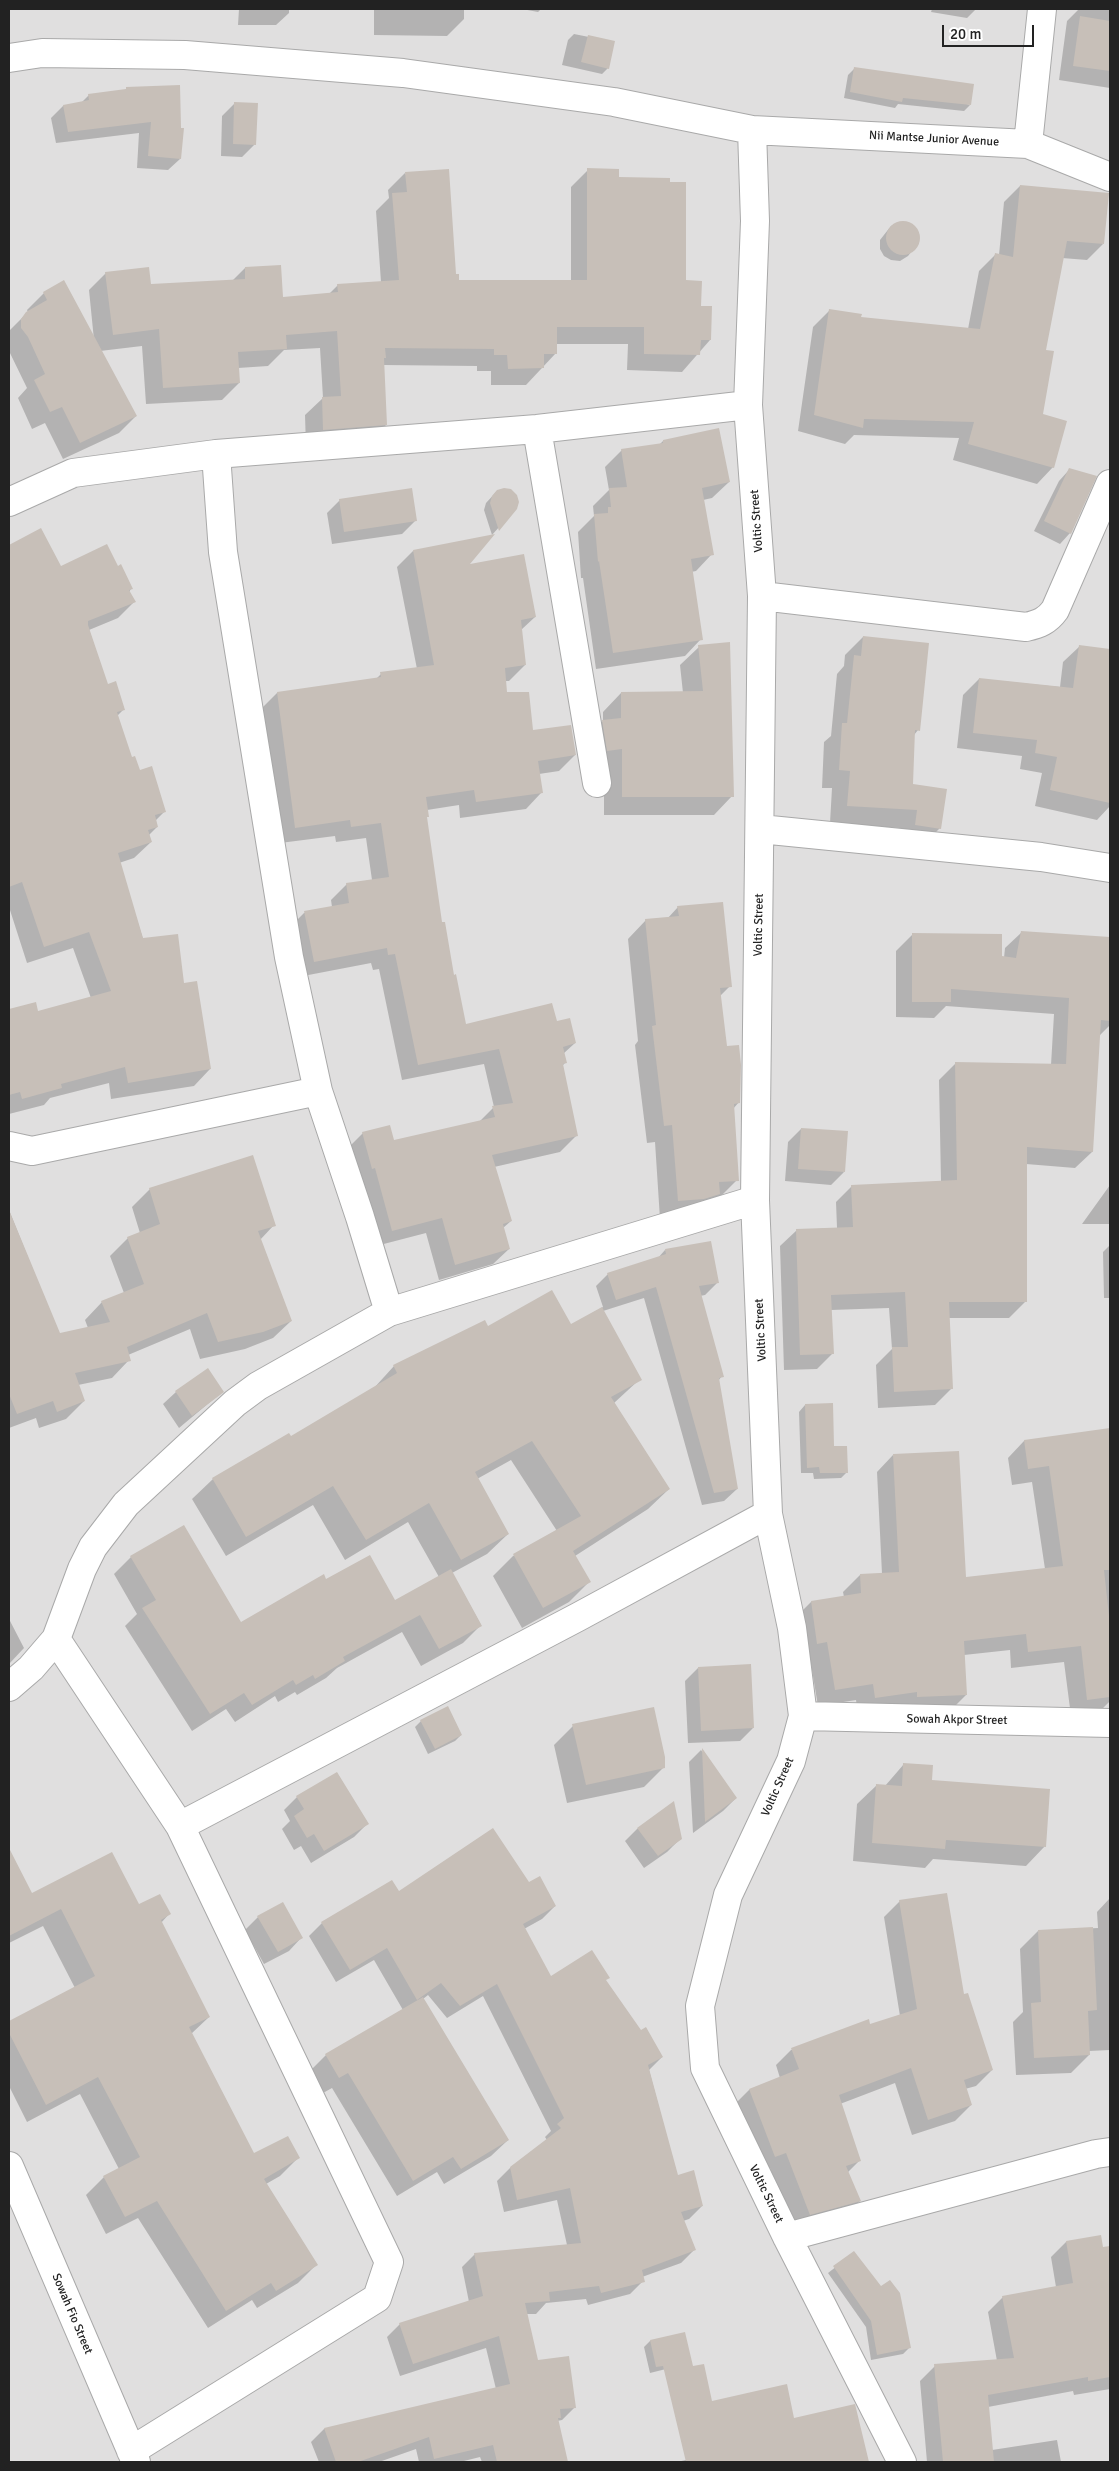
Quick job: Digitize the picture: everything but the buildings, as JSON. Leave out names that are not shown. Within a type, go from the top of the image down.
[{"type":"street","points":[[1028,144],[1042,9]]},
{"type":"street","name":"Nii Mantse Junior Avenue","points":[[9,58],[42,53],[185,55],[403,73],[614,102],[752,130],[1028,144],[1110,177]]},
{"type":"street","name":"Voltic Street","points":[[752,130],[755,221],[748,405],[762,596],[755,1200],[768,1514],[792,1628],[803,1716],[791,1761],[728,1895],[700,2006],[705,2068],[787,2237],[902,2462]]},
{"type":"street","points":[[9,502],[73,473],[216,454],[537,429],[748,405]]},
{"type":"street","points":[[537,429],[597,783]]},
{"type":"street","points":[[216,454],[223,552],[289,957],[318,1091],[389,1312]]},
{"type":"street","points":[[762,596],[1026,627],[1039,624],[1048,619],[1055,610],[1110,484]]},
{"type":"street","points":[[760,829],[1041,857],[1110,868]]},
{"type":"street","points":[[9,1146],[32,1151],[318,1091]]},
{"type":"street","points":[[9,1687],[31,1668],[56,1639],[82,1569],[93,1547],[126,1504],[236,1403],[258,1386],[389,1312],[755,1200]]},
{"type":"street","points":[[180,1826],[578,1617],[768,1514]]},
{"type":"street","points":[[56,1639],[180,1826],[389,2262],[377,2298],[134,2457]]},
{"type":"street","name":"Sowah Akpor Street","points":[[803,1716],[1110,1723]]},
{"type":"street","points":[[787,2237],[1096,2154],[1110,2152]]},
{"type":"street","name":"Sowah Fio Street","points":[[9,2166],[134,2457]]},
{"type":"shaded area","points":[[9,9],[1110,9],[1110,2462],[9,2462]]}]
